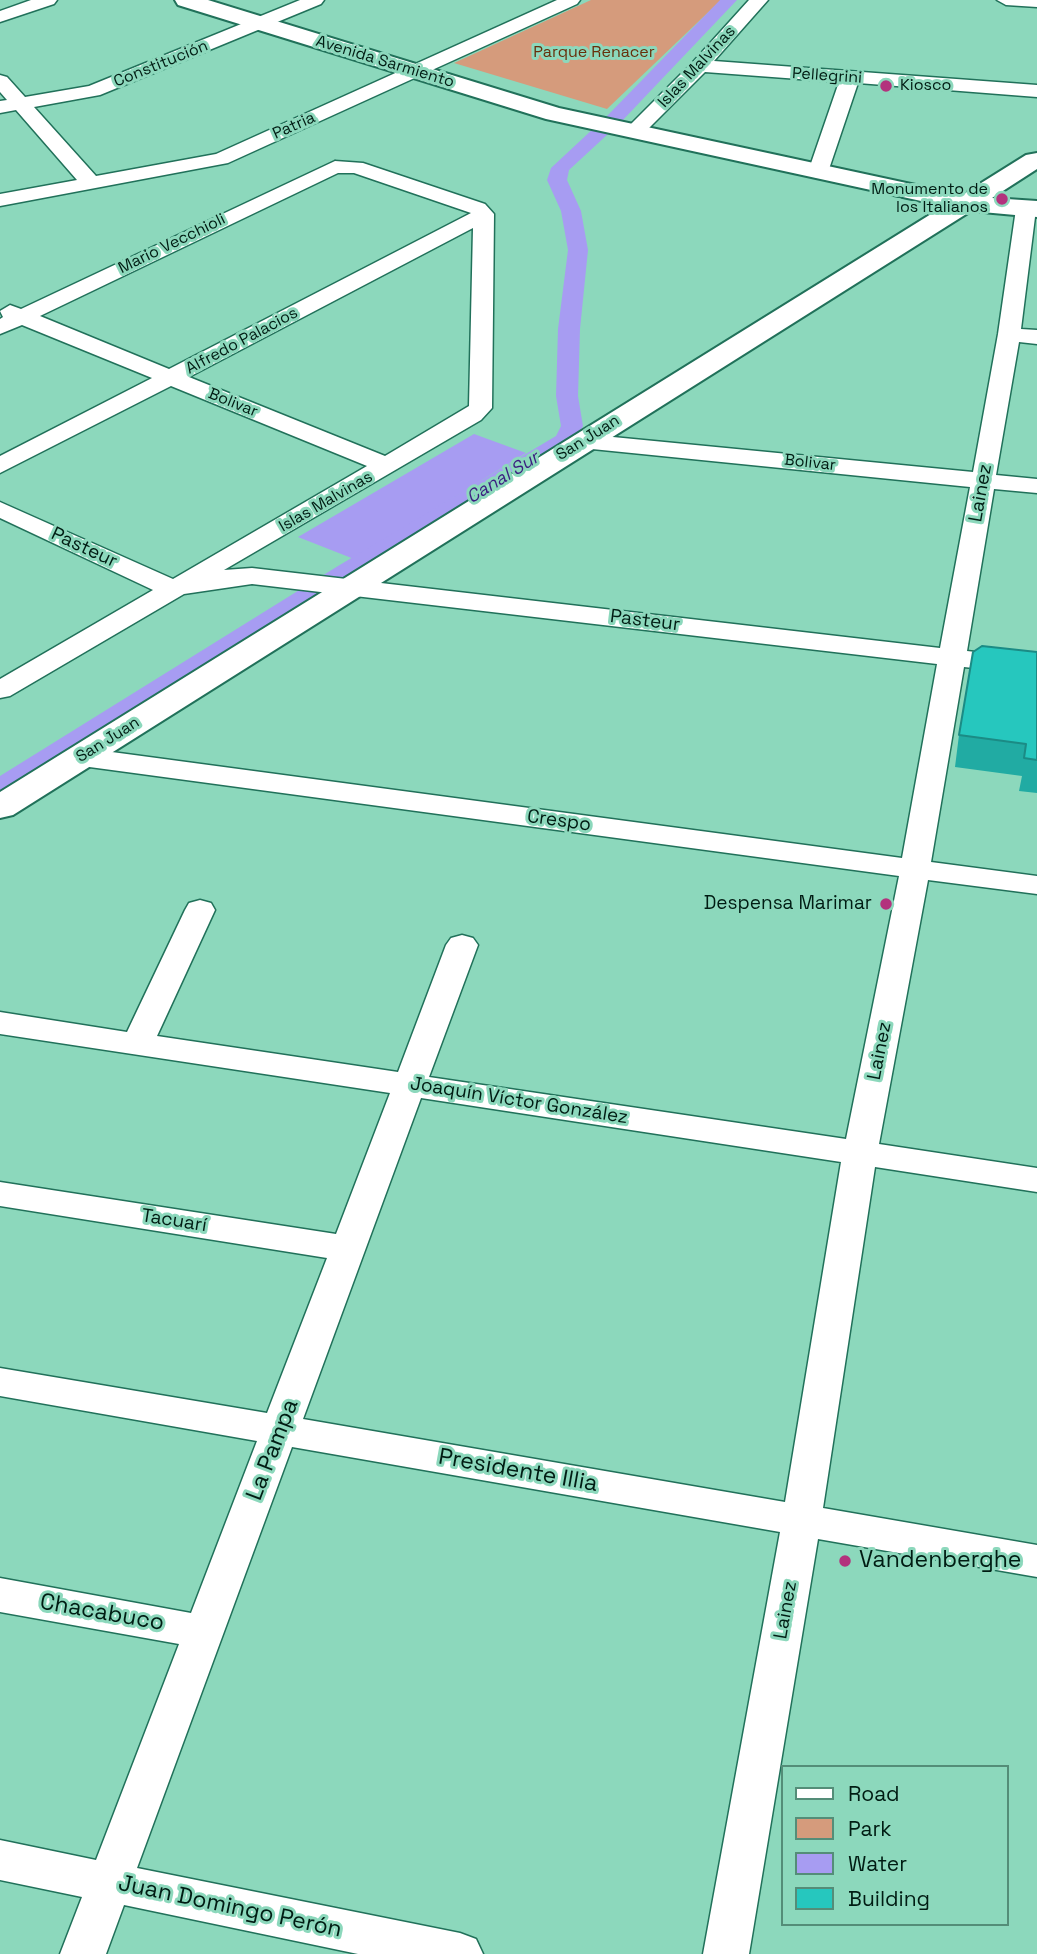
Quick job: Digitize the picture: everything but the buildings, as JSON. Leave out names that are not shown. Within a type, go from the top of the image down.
[{"type":"street","points":[[0,18],[48,0]]},
{"type":"street","name":"Avenida Sarmiento","points":[[186,0],[267,20],[424,68],[539,110],[818,172],[976,198],[1032,203]]},
{"type":"street","name":"Avenida Sarmiento","points":[[219,0],[267,20]]},
{"type":"street","name":"Constitución","points":[[0,107],[93,91],[315,0]]},
{"type":"street","name":"Patria","points":[[0,200],[221,159],[571,0]]},
{"type":"street","name":"Islas Malvinas","points":[[629,131],[700,66],[759,0]]},
{"type":"street","points":[[1006,0],[1037,2]]},
{"type":"street","name":"Pellegrini","points":[[700,66],[1037,91]]},
{"type":"street","points":[[818,172],[850,78]]},
{"type":"street","points":[[0,80],[92,184]]},
{"type":"street","name":"San Juan","points":[[0,807],[355,587],[582,441],[976,198],[1036,154]]},
{"type":"street","name":"Lainez","points":[[726,1954],[802,1520],[860,1153],[915,868],[983,480],[1023,336],[1036,154]]},
{"type":"street","name":"Mario Vecchioli","points":[[0,327],[11,313],[335,166],[344,164],[478,208],[484,214]]},
{"type":"street","name":"Islas Malvinas","points":[[0,690],[473,415],[480,408],[484,214]]},
{"type":"street","name":"Alfredo Palacios","points":[[0,467],[484,214]]},
{"type":"street","name":"Bolivar","points":[[11,313],[388,466]]},
{"type":"street","name":"Bolivar","points":[[582,441],[1037,486]]},
{"type":"street","name":"Pasteur","points":[[0,509],[164,586],[180,587],[216,579],[262,577],[1037,667]]},
{"type":"street","points":[[236,554],[236,564],[240,569],[262,577]]},
{"type":"street","name":"Crespo","points":[[82,757],[1037,885]]},
{"type":"street","points":[[138,1042],[200,910]]},
{"type":"street","name":"La Pampa","points":[[83,1954],[462,945]]},
{"type":"street","name":"Joaquín Víctor González","points":[[0,1023],[1037,1180]]},
{"type":"street","name":"Tacuarí","points":[[0,1194],[348,1249]]},
{"type":"street","name":"Presidente Illia","points":[[0,1382],[1037,1561]]},
{"type":"street","name":"Chacabuco","points":[[0,1595],[204,1632]]},
{"type":"street","name":"Juan Domingo Perón","points":[[0,1860],[460,1954]]},
{"type":"green space","name":"Parque Renacer","points":[[591,0],[721,0],[607,109],[454,63]]},
{"type":"water","points":[[474,434],[526,453],[354,559],[298,537]]},
{"type":"waterway","name":"Canal Sur","points":[[0,788],[347,571],[565,440],[572,426],[567,396],[569,329],[578,250],[571,211],[557,180],[560,168],[615,118],[729,0]]},
{"type":"place","name":"Kiosco","points":[[886,86]]},
{"type":"place","name":"Monumento de los Italianos","points":[[1002,199]]},
{"type":"place","name":"Despensa Marimar","points":[[886,904]]},
{"type":"place","name":"Vandenberghe","points":[[845,1561]]}]
